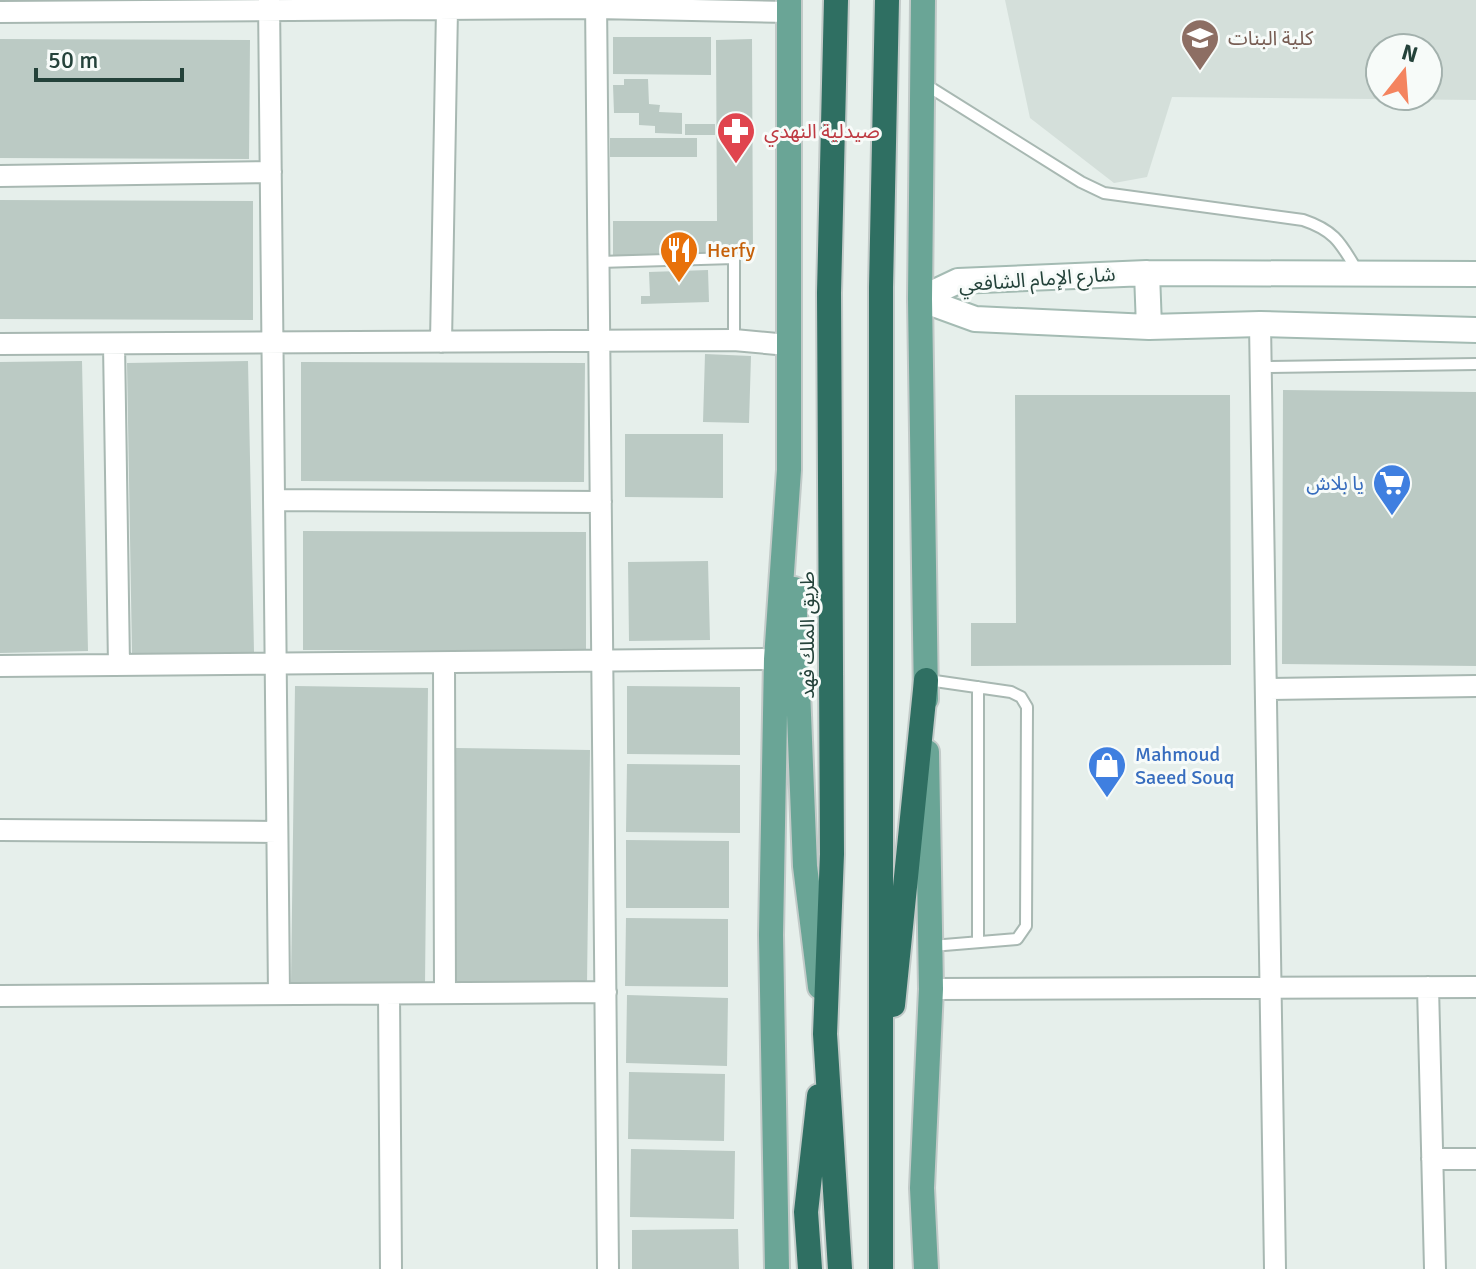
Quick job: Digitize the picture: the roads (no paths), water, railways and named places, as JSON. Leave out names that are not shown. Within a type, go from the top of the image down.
[{"type":"highway","name":"طريق الملك فهد","points":[[836,0],[829,293],[832,854],[825,1034],[840,1269]]},
{"type":"highway","points":[[881,1269],[881,287],[887,0]]},
{"type":"highway","points":[[879,1158],[926,680]]},
{"type":"highway","points":[[810,1269],[806,1212],[825,1034]]},
{"type":"main road","points":[[923,0],[920,299],[931,989],[922,1188],[926,1269]]},
{"type":"main road","points":[[789,6],[789,470],[805,866],[825,1034]]},
{"type":"main road","points":[[1147,273],[1149,327]]},
{"type":"main road","name":"شارع الإمام الشافعي","points":[[920,299],[958,281],[1147,273],[1476,274]]},
{"type":"main road","name":"شارع الإمام الشافعي","points":[[920,299],[975,319],[1149,327],[1260,324],[1476,330]]},
{"type":"main road","points":[[777,1269],[771,935],[776,659],[789,470]]},
{"type":"street","points":[[596,4],[608,1269]]},
{"type":"street","points":[[0,12],[269,5],[447,9],[596,4],[789,6]]},
{"type":"street","points":[[269,5],[279,994]]},
{"type":"street","points":[[441,342],[447,9]]},
{"type":"street","points":[[0,176],[271,172]]},
{"type":"street","points":[[1260,324],[1275,1269]]},
{"type":"street","points":[[0,344],[734,340],[788,345]]},
{"type":"street","points":[[114,344],[119,665]]},
{"type":"street","points":[[274,500],[601,502]]},
{"type":"street","points":[[0,666],[776,659]]},
{"type":"street","points":[[444,663],[445,993]]},
{"type":"street","points":[[1267,689],[1476,686]]},
{"type":"street","points":[[0,830],[277,832]]},
{"type":"street","points":[[1428,987],[1435,1269]]},
{"type":"street","points":[[931,989],[1476,987]]},
{"type":"street","points":[[0,996],[606,992]]},
{"type":"street","points":[[389,994],[391,1269]]},
{"type":"street","points":[[1432,1159],[1476,1159]]},
{"type":"lane","points":[[921,82],[1081,182],[1104,193],[1303,220],[1322,226],[1335,235],[1359,275]]},
{"type":"lane","points":[[599,262],[734,258],[734,340]]},
{"type":"lane","points":[[1263,367],[1476,364]]},
{"type":"lane","points":[[926,680],[1011,692],[1021,697],[1027,707],[1026,926],[1017,939],[930,946]]},
{"type":"lane","points":[[978,687],[978,942]]},
{"type":"place","name":"كلية البنات","points":[[1200,72]]},
{"type":"place","name":"صيدلية النهدي","points":[[736,165]]},
{"type":"place","name":"Herfy","points":[[679,284]]},
{"type":"place","name":"يا بلاش","points":[[1392,517]]},
{"type":"place","name":"Mahmoud Saeed Souq","points":[[1107,799]]}]
